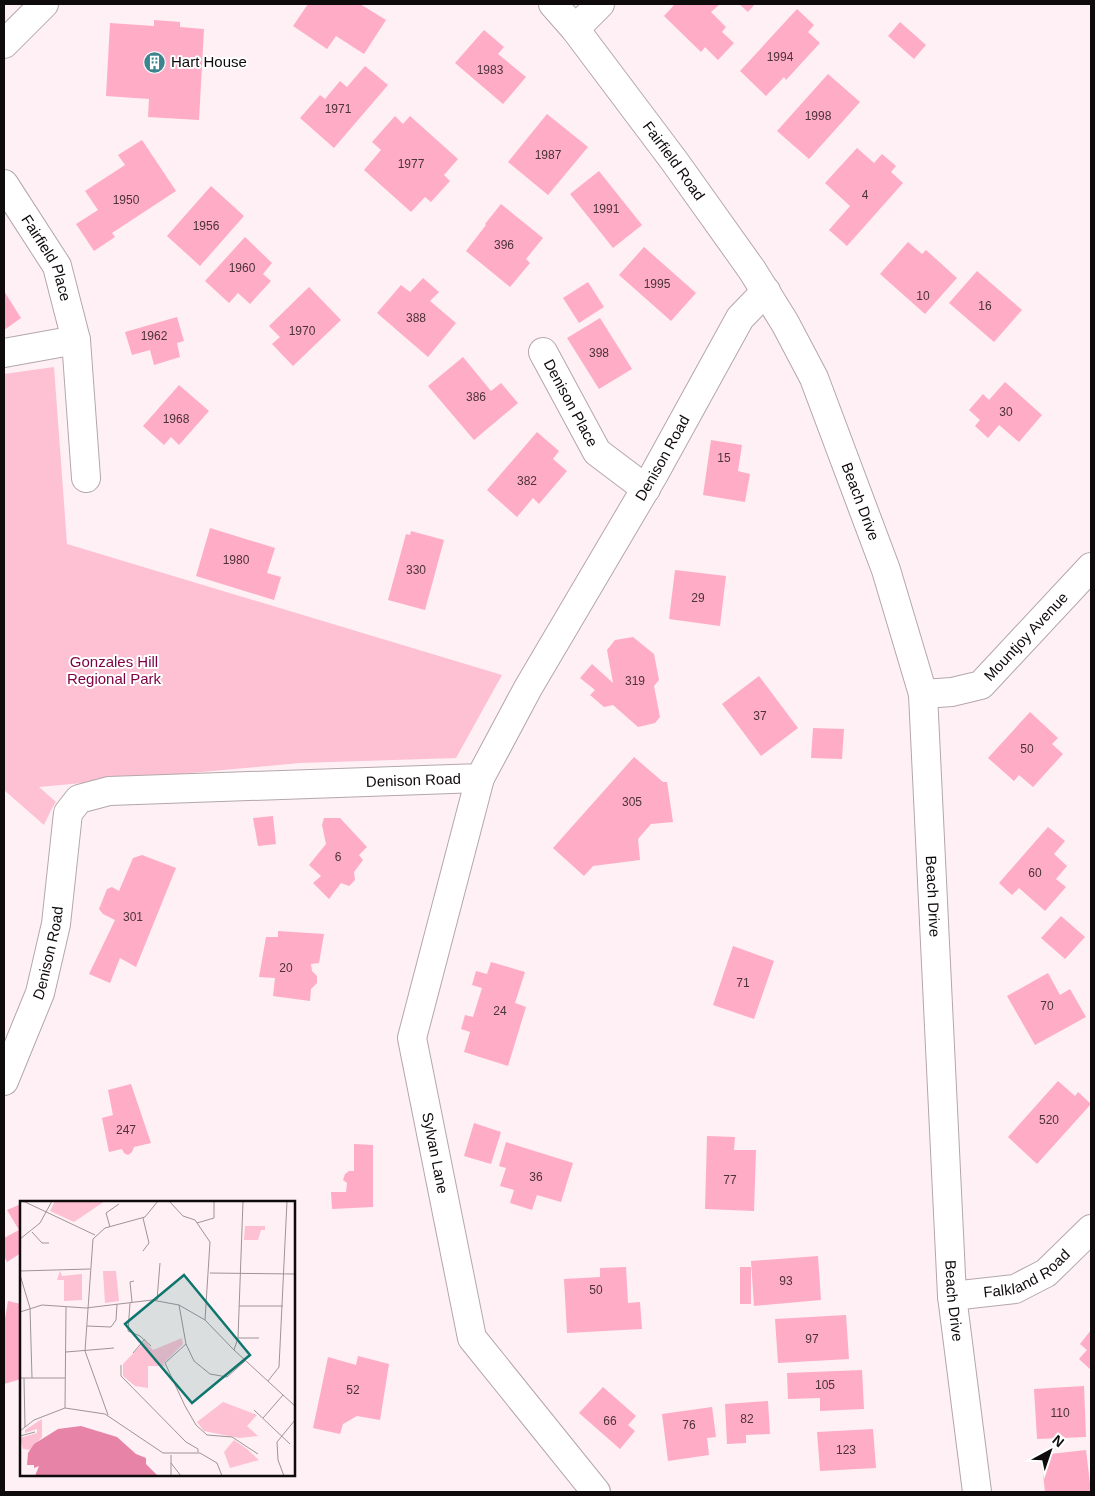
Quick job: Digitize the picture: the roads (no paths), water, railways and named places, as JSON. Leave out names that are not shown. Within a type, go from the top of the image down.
[{"type":"street","points":[[4,44],[44,4]]},
{"type":"street","name":"Fairfield Road","points":[[552,4],[575,29],[675,162],[766,291],[785,324]]},
{"type":"street","points":[[575,29],[600,4]]},
{"type":"street","name":"Fairfield Place","points":[[4,184],[57,266],[76,340],[86,478]]},
{"type":"street","name":"Denison Road","points":[[4,1081],[40,993],[56,924],[68,814],[79,799],[108,791],[480,778],[528,688],[646,489],[740,318],[766,291]]},
{"type":"street","name":"Beach Drive","points":[[785,324],[814,378],[886,570],[923,694],[952,1296],[977,1492]]},
{"type":"street","points":[[4,353],[76,340]]},
{"type":"street","name":"Denison Place","points":[[543,352],[598,452],[646,489]]},
{"type":"street","name":"Mountjoy Avenue","points":[[923,694],[952,692],[981,685],[1091,567]]},
{"type":"street","name":"Sylvan Lane","points":[[480,778],[412,1038],[472,1338],[596,1492]]},
{"type":"street","name":"Falkland Road","points":[[952,1296],[1015,1289],[1046,1273],[1091,1229]]},
{"type":"place","name":"Hart House","points":[[155,62]]},
{"type":"park label","name":"Gonzales Hill Regional Park","points":[[114,670]]}]
